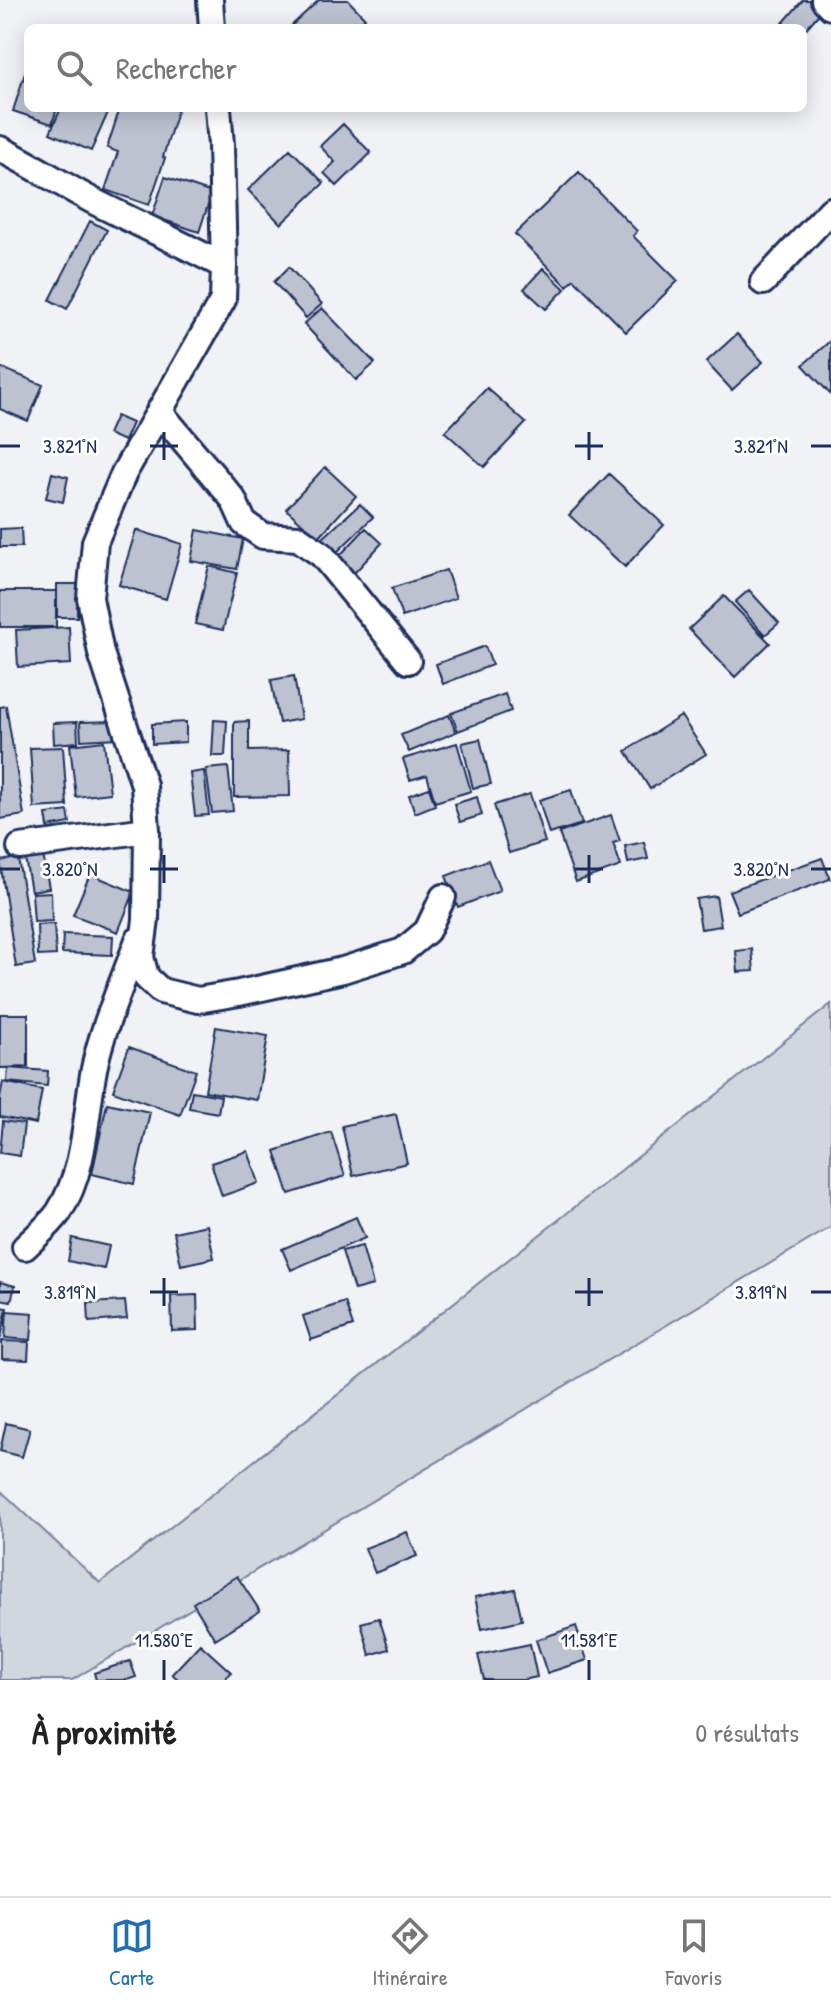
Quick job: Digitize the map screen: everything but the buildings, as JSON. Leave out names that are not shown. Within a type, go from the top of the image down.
[{"type":"street","points":[[210,0],[212,24]]},
{"type":"street","points":[[824,0],[831,7]]},
{"type":"street","points":[[218,112],[223,300],[124,473],[95,542],[90,598],[101,653],[144,785],[146,920],[141,957],[146,977],[161,991],[198,1000],[343,970],[403,951],[427,931],[443,897]]},
{"type":"street","points":[[0,149],[96,202],[224,266]]},
{"type":"street","points":[[763,282],[831,210]]},
{"type":"street","points":[[159,411],[233,499],[244,523],[263,536],[298,538],[322,555],[408,661]]},
{"type":"street","points":[[20,847],[147,830]]},
{"type":"street","points":[[25,1247],[58,1214],[74,1182],[94,1069],[146,920]]},
{"type":"shaded area","points":[[831,1004],[831,1227],[72,1680],[0,1680],[0,1490],[100,1583]]}]
